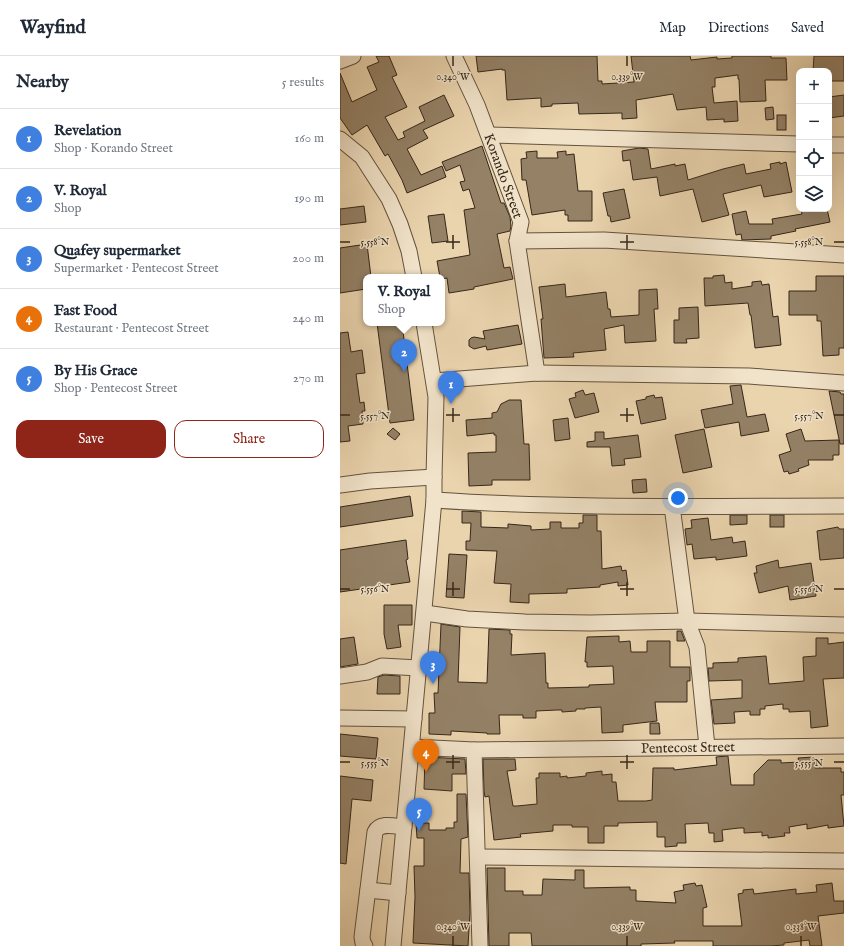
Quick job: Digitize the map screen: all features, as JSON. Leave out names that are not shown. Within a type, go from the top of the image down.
[{"type":"street","points":[[340,61],[353,56]]},
{"type":"street","name":"Korando Street","points":[[454,56],[489,135],[520,222],[517,241],[537,373]]},
{"type":"street","points":[[489,135],[796,144]]},
{"type":"street","points":[[340,139],[362,157],[389,199],[400,224],[409,251],[413,274]]},
{"type":"street","points":[[832,145],[844,145]]},
{"type":"street","points":[[517,241],[604,240],[844,255]]},
{"type":"street","points":[[393,946],[425,613],[434,500],[436,397],[425,326]]},
{"type":"street","points":[[434,381],[537,373],[749,376],[844,382]]},
{"type":"street","points":[[340,485],[370,481],[434,477]]},
{"type":"street","points":[[434,500],[546,506],[844,506]]},
{"type":"street","points":[[672,506],[687,621],[698,647],[706,747]]},
{"type":"street","points":[[425,613],[467,619],[525,622],[590,623],[687,621],[844,625]]},
{"type":"street","points":[[340,676],[367,672],[388,665],[419,668]]},
{"type":"street","points":[[340,718],[414,719]]},
{"type":"street","name":"Pentecost Street","points":[[412,747],[474,750],[844,746]]},
{"type":"street","points":[[474,750],[480,946]]},
{"type":"street","points":[[366,946],[363,943],[362,937],[375,832],[377,828],[385,825],[404,827]]},
{"type":"street","points":[[478,858],[844,861]]},
{"type":"street","points":[[368,890],[398,893]]},
{"type":"building","points":[[376,56],[389,56],[397,75],[392,77],[407,107],[385,117],[398,140],[405,137],[403,132],[425,121],[419,107],[444,95],[454,116],[423,130],[428,138],[407,149],[421,175],[442,166],[446,177],[407,193],[388,154],[385,156],[367,125],[352,135],[340,118],[340,73],[352,102],[377,90],[367,67],[379,62]]},
{"type":"building","points":[[476,56],[597,56],[598,81],[602,81],[602,84],[634,82],[631,56],[690,56],[691,60],[717,57],[717,59],[732,58],[732,56],[771,56],[771,58],[786,58],[787,80],[765,80],[766,101],[740,102],[738,75],[715,78],[715,87],[712,87],[714,103],[737,101],[738,121],[724,122],[724,119],[707,120],[706,107],[677,110],[673,94],[636,100],[637,118],[622,119],[622,113],[579,114],[578,103],[552,104],[552,106],[541,107],[541,98],[507,100],[505,70],[502,69],[478,72]]},
{"type":"building","points":[[814,56],[844,56],[844,81],[832,81],[832,68],[813,68]]},
{"type":"building","points":[[844,95],[844,116],[832,118],[832,97]]},
{"type":"building","points":[[773,107],[774,119],[766,120],[765,108]]},
{"type":"building","points":[[777,115],[786,115],[786,130],[777,130]]},
{"type":"building","points":[[482,146],[501,203],[504,203],[510,217],[510,231],[497,234],[504,268],[510,267],[513,279],[474,287],[474,289],[449,293],[447,278],[445,278],[445,274],[439,274],[437,261],[470,255],[464,210],[475,208],[469,189],[463,191],[460,182],[465,181],[460,165],[446,171],[442,162]]},
{"type":"building","points":[[639,148],[648,149],[651,169],[675,164],[675,166],[685,164],[688,180],[744,164],[746,174],[771,169],[770,164],[780,162],[780,164],[786,162],[792,192],[764,197],[761,185],[723,194],[729,215],[702,222],[693,189],[660,196],[657,177],[633,180],[630,160],[623,161],[622,151]]},
{"type":"building","points":[[537,151],[537,158],[558,158],[557,152],[566,151],[566,155],[574,154],[578,191],[592,191],[592,221],[568,221],[568,215],[565,215],[565,210],[532,215],[526,180],[522,180],[521,159],[527,158],[526,152]]},
{"type":"building","points":[[624,189],[630,218],[611,222],[610,216],[608,216],[603,193]]},
{"type":"building","points":[[364,206],[366,222],[340,225],[340,209]]},
{"type":"building","points":[[746,211],[749,224],[773,224],[772,219],[802,214],[802,212],[828,212],[830,222],[795,229],[796,231],[771,236],[771,239],[742,240],[741,234],[736,235],[732,214]]},
{"type":"building","points":[[444,214],[448,241],[432,243],[428,216]]},
{"type":"building","points":[[367,244],[371,274],[363,274],[363,289],[340,293],[340,248]]},
{"type":"building","points":[[724,275],[725,283],[732,282],[732,289],[752,286],[752,282],[761,281],[762,285],[769,284],[773,317],[778,316],[781,345],[755,348],[748,303],[705,306],[704,278],[713,278],[713,276]]},
{"type":"building","points":[[816,276],[844,276],[844,348],[839,348],[839,355],[823,356],[821,321],[817,321],[817,315],[789,315],[789,291],[816,291]]},
{"type":"building","points":[[565,284],[566,297],[606,292],[608,309],[610,309],[611,317],[639,315],[639,290],[657,289],[658,309],[654,309],[656,341],[625,343],[624,325],[604,329],[606,350],[573,353],[574,357],[544,358],[541,319],[543,319],[539,287]]},
{"type":"building","points":[[698,307],[699,338],[686,339],[687,343],[674,343],[674,320],[679,320],[679,308]]},
{"type":"building","points":[[518,325],[522,344],[487,350],[486,346],[474,349],[469,346],[469,340],[471,338],[474,337],[485,339],[483,331]]},
{"type":"building","points":[[377,326],[402,326],[414,420],[390,423]]},
{"type":"building","points":[[348,332],[351,352],[362,350],[365,373],[356,374],[360,403],[364,402],[365,411],[362,411],[363,424],[348,426],[350,441],[340,442],[340,333]]},
{"type":"building","points":[[741,385],[747,417],[765,414],[769,431],[741,436],[739,422],[705,428],[701,410],[733,404],[730,386]]},
{"type":"building","points":[[583,390],[585,395],[594,393],[599,412],[575,418],[569,399],[576,397],[575,393]]},
{"type":"building","points":[[829,391],[844,394],[844,444],[840,444]]},
{"type":"building","points":[[654,395],[655,398],[662,397],[666,419],[641,424],[636,401],[646,399],[646,397]]},
{"type":"building","points":[[509,400],[521,400],[524,444],[529,444],[530,480],[492,480],[492,485],[469,486],[468,453],[496,452],[496,435],[494,435],[494,433],[467,436],[466,420],[492,418],[492,413],[497,412],[501,404]]},
{"type":"building","points":[[568,418],[570,439],[555,441],[553,420]]},
{"type":"building","points":[[393,428],[400,434],[395,440],[387,434]]},
{"type":"building","points":[[704,429],[712,467],[683,473],[675,435]]},
{"type":"building","points":[[801,429],[805,441],[839,440],[839,455],[833,455],[833,460],[808,460],[809,465],[798,469],[799,471],[789,474],[788,471],[784,472],[779,455],[791,451],[786,434]]},
{"type":"building","points":[[595,432],[604,432],[604,439],[638,435],[641,457],[624,459],[625,465],[612,466],[610,447],[587,447],[587,442],[595,441]]},
{"type":"building","points":[[646,479],[647,492],[633,493],[632,480]]},
{"type":"building","points":[[410,496],[413,516],[340,527],[340,507]]},
{"type":"building","points":[[462,511],[481,512],[481,527],[508,528],[508,524],[531,526],[531,530],[550,529],[550,522],[561,522],[561,528],[579,528],[579,523],[583,523],[583,515],[597,515],[597,531],[601,531],[602,569],[621,566],[622,571],[626,570],[628,585],[618,586],[618,582],[600,585],[600,587],[567,589],[567,593],[529,594],[529,603],[510,602],[511,584],[494,583],[497,551],[466,550],[466,541],[470,541],[471,523],[462,523]]},
{"type":"building","points":[[730,515],[747,515],[747,524],[730,525]]},
{"type":"building","points":[[770,515],[784,515],[784,527],[770,527]]},
{"type":"building","points":[[708,518],[711,540],[732,537],[733,543],[745,541],[747,556],[716,560],[716,557],[694,559],[692,544],[687,545],[685,529],[692,528],[691,520]]},
{"type":"building","points":[[838,527],[839,529],[844,529],[844,558],[820,560],[817,531]]},
{"type":"building","points":[[406,540],[408,559],[406,560],[410,582],[340,592],[340,550]]},
{"type":"building","points":[[449,554],[467,555],[464,598],[446,597]]},
{"type":"building","points":[[778,560],[779,568],[811,563],[816,596],[790,600],[788,586],[759,593],[754,573],[757,573],[756,566]]},
{"type":"building","points":[[384,605],[412,605],[412,625],[398,625],[401,647],[387,649],[384,634]]},
{"type":"building","points":[[441,624],[460,627],[458,682],[487,683],[489,629],[510,630],[510,634],[512,634],[511,655],[545,653],[546,683],[548,683],[548,688],[589,687],[589,685],[614,684],[613,666],[587,667],[587,662],[585,662],[587,637],[619,636],[619,642],[630,641],[631,652],[647,652],[647,641],[670,641],[670,667],[690,667],[690,681],[687,681],[687,702],[655,702],[657,721],[623,725],[623,732],[602,733],[601,707],[562,712],[562,710],[536,711],[536,718],[523,718],[523,715],[499,715],[500,734],[451,731],[451,735],[429,734],[429,713],[435,713],[434,693],[438,693]]},
{"type":"building","points":[[677,631],[681,631],[685,641],[677,641]]},
{"type":"building","points":[[354,637],[358,664],[340,667],[340,639]]},
{"type":"building","points":[[816,638],[828,638],[828,644],[844,642],[844,678],[823,679],[828,726],[811,728],[810,711],[789,712],[789,709],[783,709],[783,704],[765,706],[765,709],[760,709],[760,715],[750,715],[750,711],[734,712],[735,723],[714,724],[711,700],[742,698],[742,680],[709,681],[708,668],[713,668],[713,663],[738,662],[738,658],[766,656],[769,684],[804,681],[803,657],[816,656]]},
{"type":"building","points":[[384,675],[400,676],[400,694],[377,694],[378,677]]},
{"type":"building","points":[[650,723],[659,723],[660,734],[650,734]]},
{"type":"building","points":[[340,734],[378,738],[376,759],[340,756]]},
{"type":"building","points":[[728,756],[731,785],[754,785],[754,774],[768,760],[781,760],[781,763],[799,762],[798,758],[814,757],[815,768],[841,768],[841,772],[844,772],[844,795],[841,795],[844,826],[828,828],[828,825],[807,829],[807,824],[789,827],[790,833],[784,833],[785,836],[768,838],[768,835],[762,836],[762,832],[744,833],[744,828],[722,830],[723,841],[714,842],[714,833],[709,833],[708,823],[685,824],[686,843],[677,843],[677,846],[665,847],[665,837],[657,837],[657,822],[618,823],[618,826],[604,826],[604,843],[588,843],[588,827],[572,827],[572,825],[553,825],[553,831],[520,834],[521,837],[494,840],[489,796],[485,797],[484,791],[483,759],[515,759],[516,770],[507,771],[513,806],[517,806],[537,804],[536,778],[539,778],[539,773],[560,773],[560,777],[567,776],[567,778],[586,776],[586,773],[602,771],[602,775],[612,774],[612,782],[616,782],[618,801],[646,801],[652,800],[653,768],[674,768],[674,770],[717,765],[716,757]]},
{"type":"building","points":[[425,757],[465,759],[466,774],[452,774],[452,791],[424,789]]},
{"type":"building","points":[[340,776],[373,780],[371,801],[352,799],[346,864],[340,863]]},
{"type":"building","points":[[457,794],[466,794],[468,837],[461,839],[460,873],[469,873],[470,913],[468,946],[413,943],[415,897],[414,866],[424,866],[424,838],[417,838],[416,823],[429,823],[429,830],[446,830],[446,828],[454,828],[454,822],[457,822]]},
{"type":"building","points":[[487,868],[505,868],[505,891],[523,891],[523,895],[542,895],[543,879],[575,880],[575,870],[584,870],[584,888],[630,887],[630,890],[636,890],[636,901],[676,903],[674,892],[684,890],[683,885],[695,883],[696,886],[702,885],[707,907],[703,908],[703,926],[742,926],[738,894],[743,893],[743,890],[753,889],[754,894],[796,889],[796,894],[817,892],[816,885],[832,883],[834,901],[844,901],[844,913],[818,916],[822,946],[810,946],[809,940],[770,946],[713,946],[713,941],[674,941],[675,943],[641,944],[641,946],[532,946],[531,933],[509,933],[509,946],[489,946]]},
{"type":"place","name":"V. Royal","points":[[404,372]]},
{"type":"place","name":"Revelation","points":[[451,404]]},
{"type":"place","name":"Quafey supermarket","points":[[433,684]]},
{"type":"place","name":"Fast Food","points":[[426,772]]},
{"type":"place","name":"By His Grace","points":[[419,831]]}]
